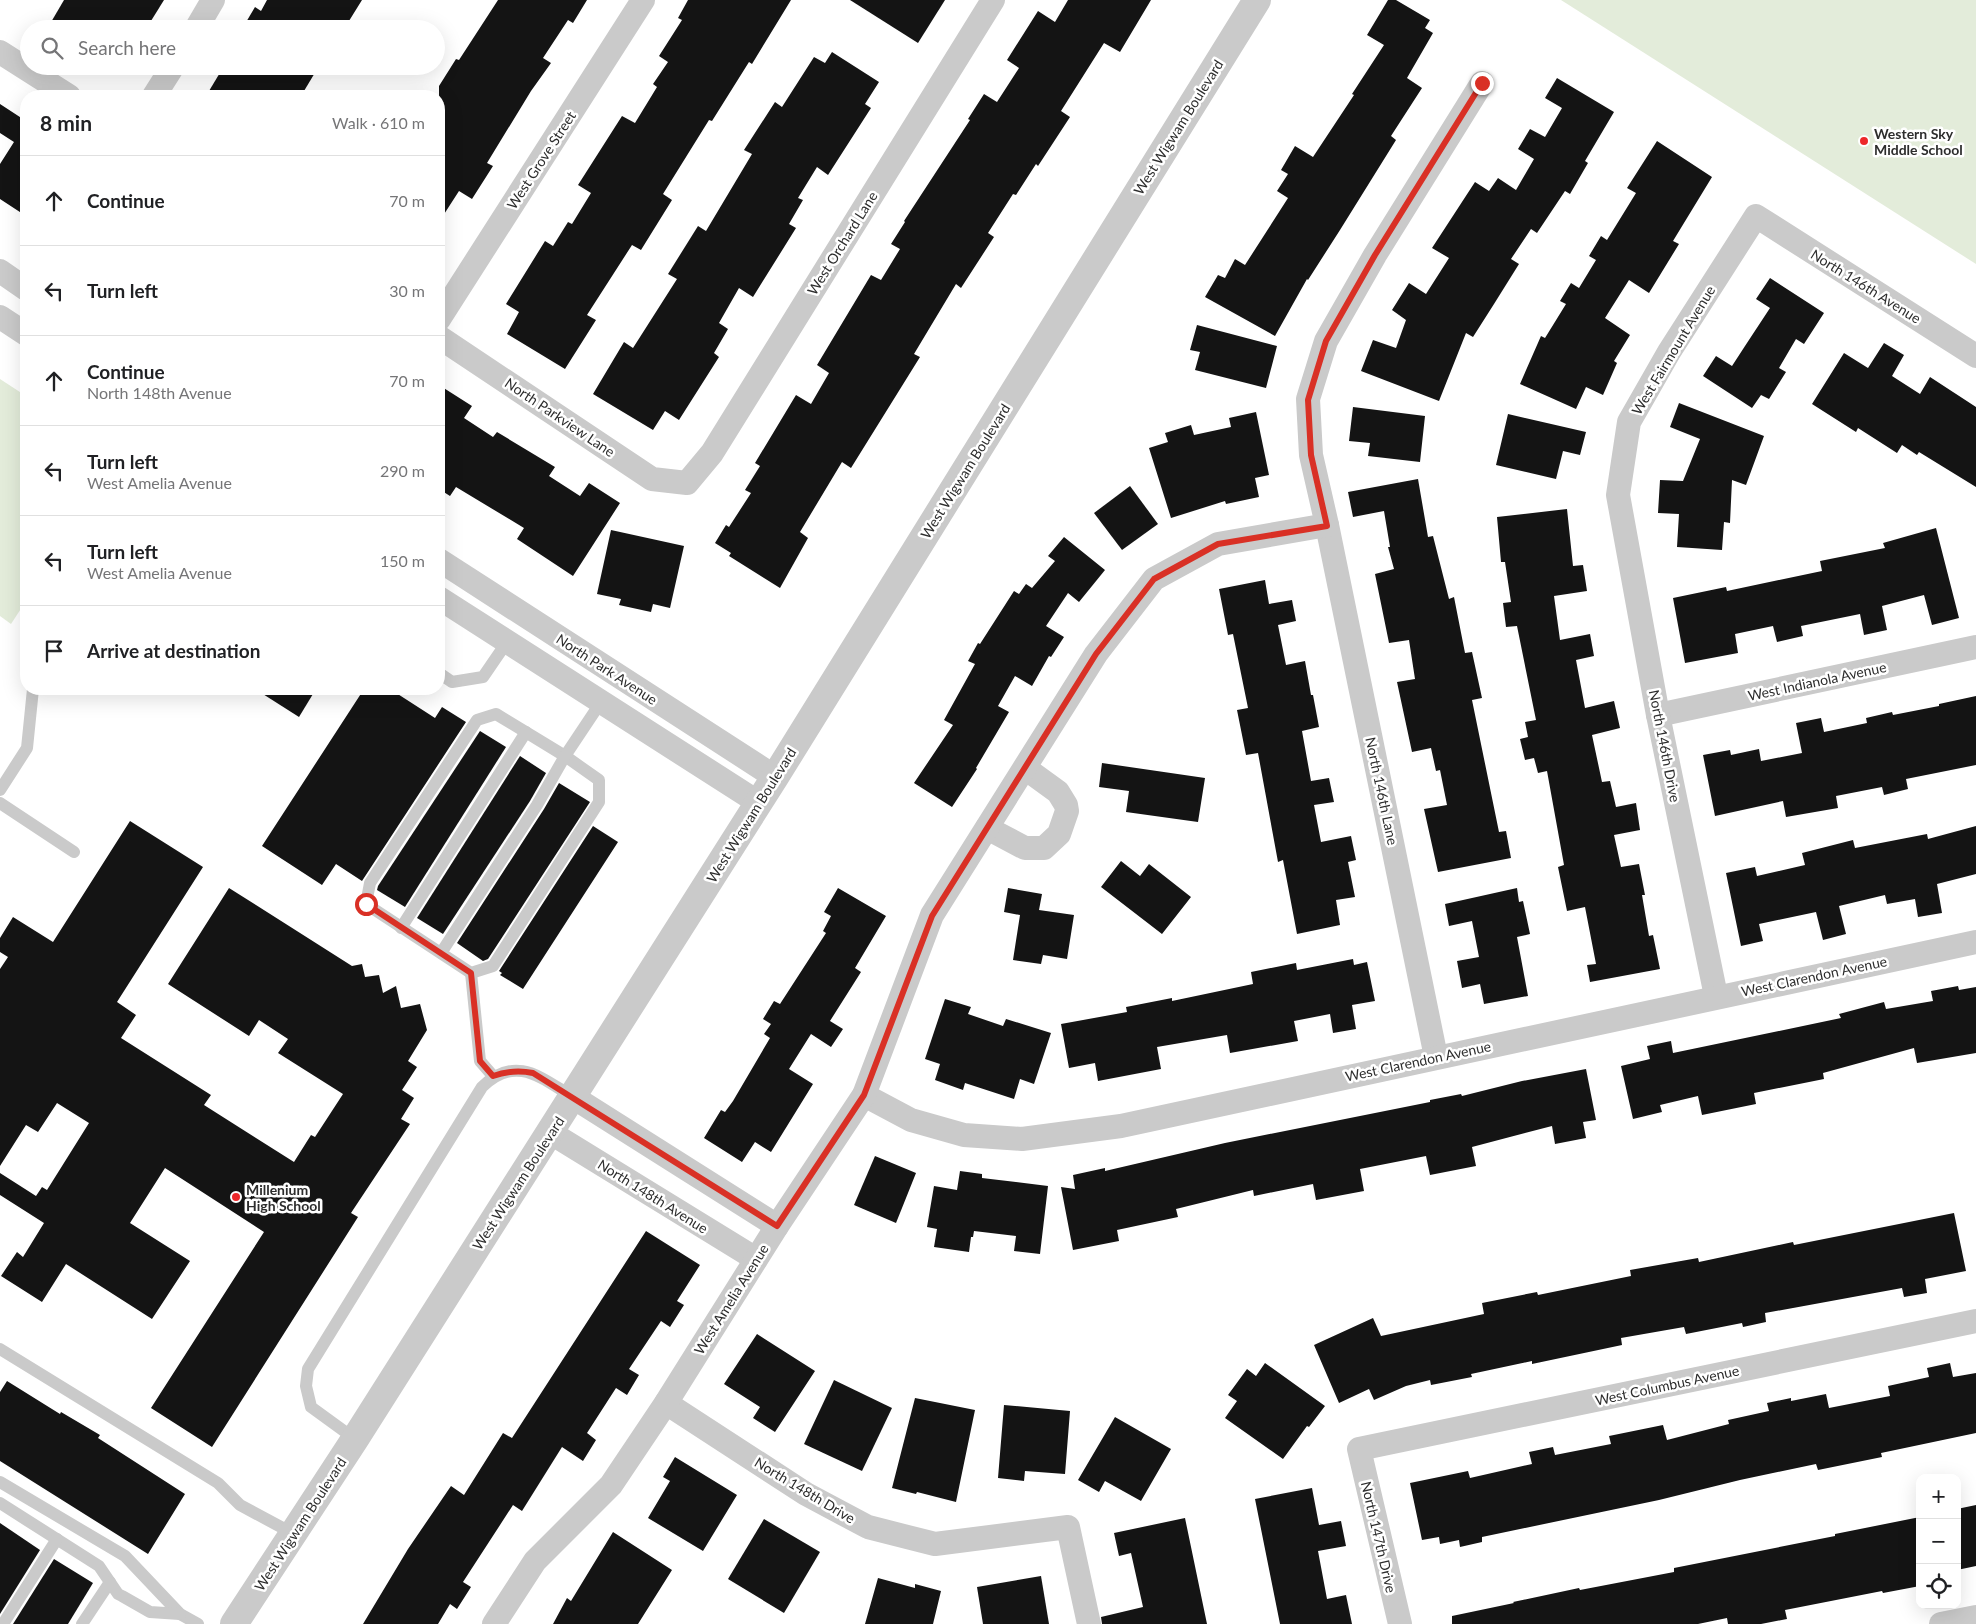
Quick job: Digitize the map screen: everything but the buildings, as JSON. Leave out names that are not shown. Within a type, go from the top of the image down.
[{"type":"street","points":[[202,20],[214,0]]},
{"type":"street","name":"West Grove Street","points":[[445,310],[643,0]]},
{"type":"street","name":"West Orchard Lane","points":[[687,483],[712,453],[993,0]]},
{"type":"street","name":"West Wigwam Boulevard","points":[[234,1624],[355,1439],[776,777],[1257,0]]},
{"type":"street","points":[[0,52],[20,65]]},
{"type":"street","points":[[36,75],[60,90]]},
{"type":"street","points":[[158,90],[167,75]]},
{"type":"street","points":[[1327,526],[1311,455],[1308,400],[1326,341],[1375,255],[1482,83]]},
{"type":"street","name":"North 146th Avenue","points":[[1756,216],[1976,356]]},
{"type":"street","name":"West Fairmount Avenue","points":[[1618,495],[1630,422],[1669,352],[1756,216]]},
{"type":"street","points":[[0,271],[20,285]]},
{"type":"street","points":[[0,317],[20,330]]},
{"type":"street","name":"North Parkview Lane","points":[[445,341],[652,479],[687,483]]},
{"type":"street","name":"North 146th Drive","points":[[1618,495],[1658,715],[1716,996]]},
{"type":"street","name":"West Amelia Avenue","points":[[494,1624],[535,1561],[611,1484],[666,1403],[777,1226],[864,1095],[932,916],[1096,654],[1154,579],[1218,544],[1327,526]]},
{"type":"street","name":"North 146th Lane","points":[[1327,526],[1436,1057]]},
{"type":"street","name":"North Park Avenue","points":[[445,564],[776,777]]},
{"type":"street","points":[[445,602],[759,803]]},
{"type":"street","name":"West Indianola Avenue","points":[[1658,715],[1976,647]]},
{"type":"street","points":[[987,828],[1025,848],[1044,848],[1060,834],[1068,811],[1066,805],[1058,792],[1025,768]]},
{"type":"street","name":"West Clarendon Avenue","points":[[864,1095],[911,1120],[964,1135],[1022,1139],[1121,1126],[1716,996],[1976,942]]},
{"type":"street","points":[[573,1097],[777,1226]]},
{"type":"street","name":"North 148th Avenue","points":[[551,1132],[756,1259]]},
{"type":"street","name":"West Columbus Avenue","points":[[1359,1449],[1976,1321]]},
{"type":"street","name":"North 148th Drive","points":[[666,1403],[806,1494],[868,1527],[935,1544],[1068,1527],[1089,1624]]},
{"type":"street","name":"North 147th Drive","points":[[1359,1449],[1400,1624]]},
{"type":"street","points":[[1940,1624],[1976,1617]]},
{"type":"lane","points":[[445,677],[452,682],[482,677],[507,642]]},
{"type":"lane","points":[[0,790],[27,748],[32,695]]},
{"type":"lane","points":[[441,953],[601,702]]},
{"type":"lane","points":[[496,714],[565,756],[599,780],[599,802],[493,966],[471,973],[366,904],[370,883],[477,720],[496,714]]},
{"type":"lane","points":[[401,928],[526,732]]},
{"type":"lane","points":[[0,802],[74,852]]},
{"type":"lane","points":[[471,973],[480,1061],[493,1076]]},
{"type":"lane","points":[[355,1439],[311,1407],[306,1386],[308,1369],[320,1346],[482,1087],[493,1076],[520,1070],[533,1073],[573,1097]]},
{"type":"lane","points":[[0,1350],[218,1484],[240,1505],[294,1534]]},
{"type":"lane","points":[[0,1482],[125,1556],[180,1614],[198,1624]]},
{"type":"lane","points":[[0,1503],[99,1566],[118,1594],[150,1612],[180,1614]]},
{"type":"lane","points":[[3,1624],[57,1539]]},
{"type":"lane","points":[[82,1624],[110,1582]]},
{"type":"green space","name":"Western Sky Middle School","points":[[1561,0],[1976,0],[1976,264]]},
{"type":"green space","points":[[0,379],[20,392],[20,610],[11,624],[0,616]]},
{"type":"place","name":"Western Sky Middle School","points":[[1864,141]]},
{"type":"place","name":"Millenium High School","points":[[236,1197]]},
{"type":"route","points":[[366,904],[471,973],[480,1061],[493,1076],[520,1070],[533,1073],[777,1226],[864,1095],[932,916],[1096,654],[1154,579],[1218,544],[1327,526],[1311,455],[1308,400],[1326,341],[1375,255],[1482,83]]}]
